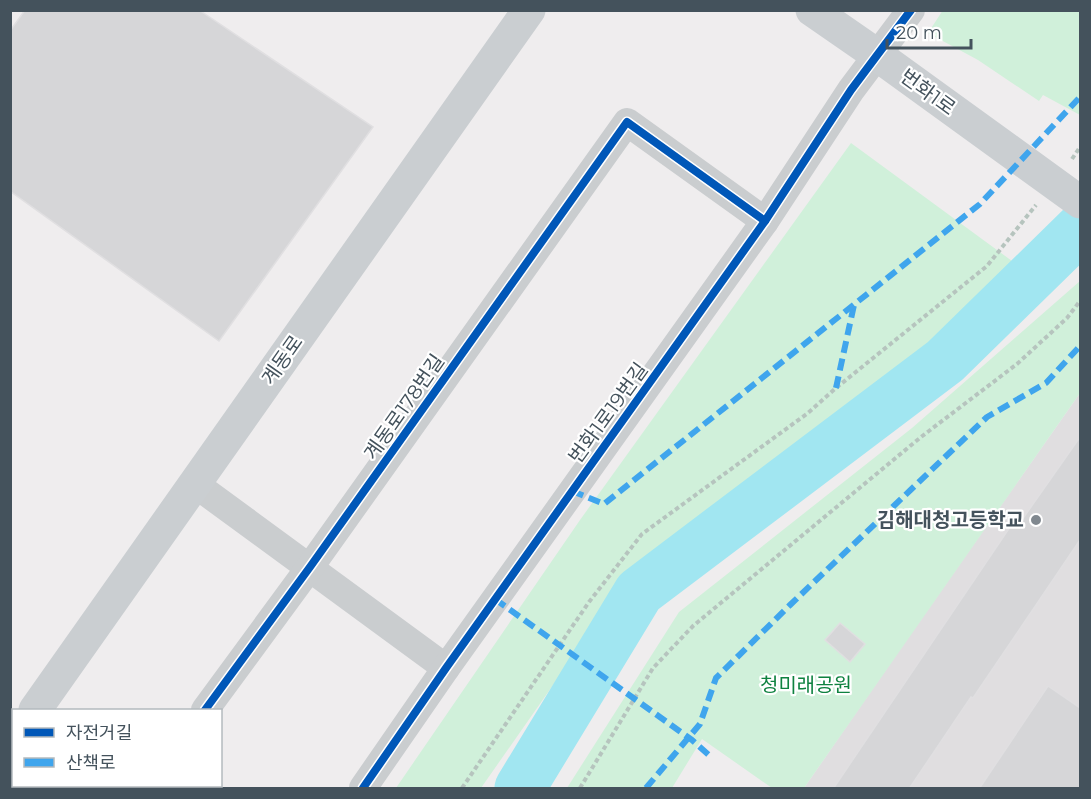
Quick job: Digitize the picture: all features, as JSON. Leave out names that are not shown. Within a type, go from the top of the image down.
[{"type":"street","name":"계동로","points":[[36,709],[529,10]]},
{"type":"street","name":"번화1로","points":[[812,10],[878,55],[1080,202]]},
{"type":"street","name":"번화1로19번길","points":[[363,789],[446,668],[765,221],[852,90],[895,35],[911,10]]},
{"type":"street","name":"계동로178번길","points":[[206,709],[627,122],[765,221]]},
{"type":"street","points":[[195,483],[446,668]]},
{"type":"path","points":[[1065,167],[1080,147]]},
{"type":"path","points":[[462,789],[589,602],[642,534],[808,413],[987,266],[1037,203]]},
{"type":"path","points":[[580,789],[653,668],[693,626],[911,445],[1017,364],[1067,318],[1080,301]]},
{"type":"shaded area","name":"김해대청고등학교","points":[[1080,393],[1080,788],[804,788],[901,648]]},
{"type":"green space","points":[[943,10],[1080,11],[1080,115],[1043,95],[1039,101],[978,60],[928,33]]},
{"type":"green space","points":[[851,143],[1012,261],[928,351],[632,572],[481,788],[396,788],[580,520]]},
{"type":"green space","name":"청미래공원","points":[[1080,281],[1080,393],[804,788],[772,788],[702,739],[672,788],[567,788],[679,612],[912,428]]},
{"type":"building","points":[[25,10],[199,10],[373,127],[219,341],[10,191],[10,31]]},
{"type":"building","points":[[1080,437],[1080,540],[973,698],[971,697],[909,789],[833,789],[1014,521],[1019,524]]},
{"type":"building","points":[[840,623],[865,644],[850,662],[825,640]]},
{"type":"building","points":[[1048,686],[1080,708],[1080,789],[979,789]]},
{"type":"waterway","points":[[520,788],[639,592],[945,361],[1080,229]]},
{"type":"marked path","points":[[572,491],[604,504],[980,204],[1080,97]]},
{"type":"marked path","points":[[836,388],[854,305]]},
{"type":"marked path","points":[[646,788],[700,724],[716,678],[987,417],[1046,383],[1080,346]]},
{"type":"marked path","points":[[495,599],[692,740],[710,756]]},
{"type":"cycle path","points":[[363,788],[765,221],[851,90],[911,10]]},
{"type":"cycle path","points":[[206,709],[310,567],[627,122],[765,221]]},
{"type":"place","name":"김해대청고등학교","points":[[1036,520]]}]
